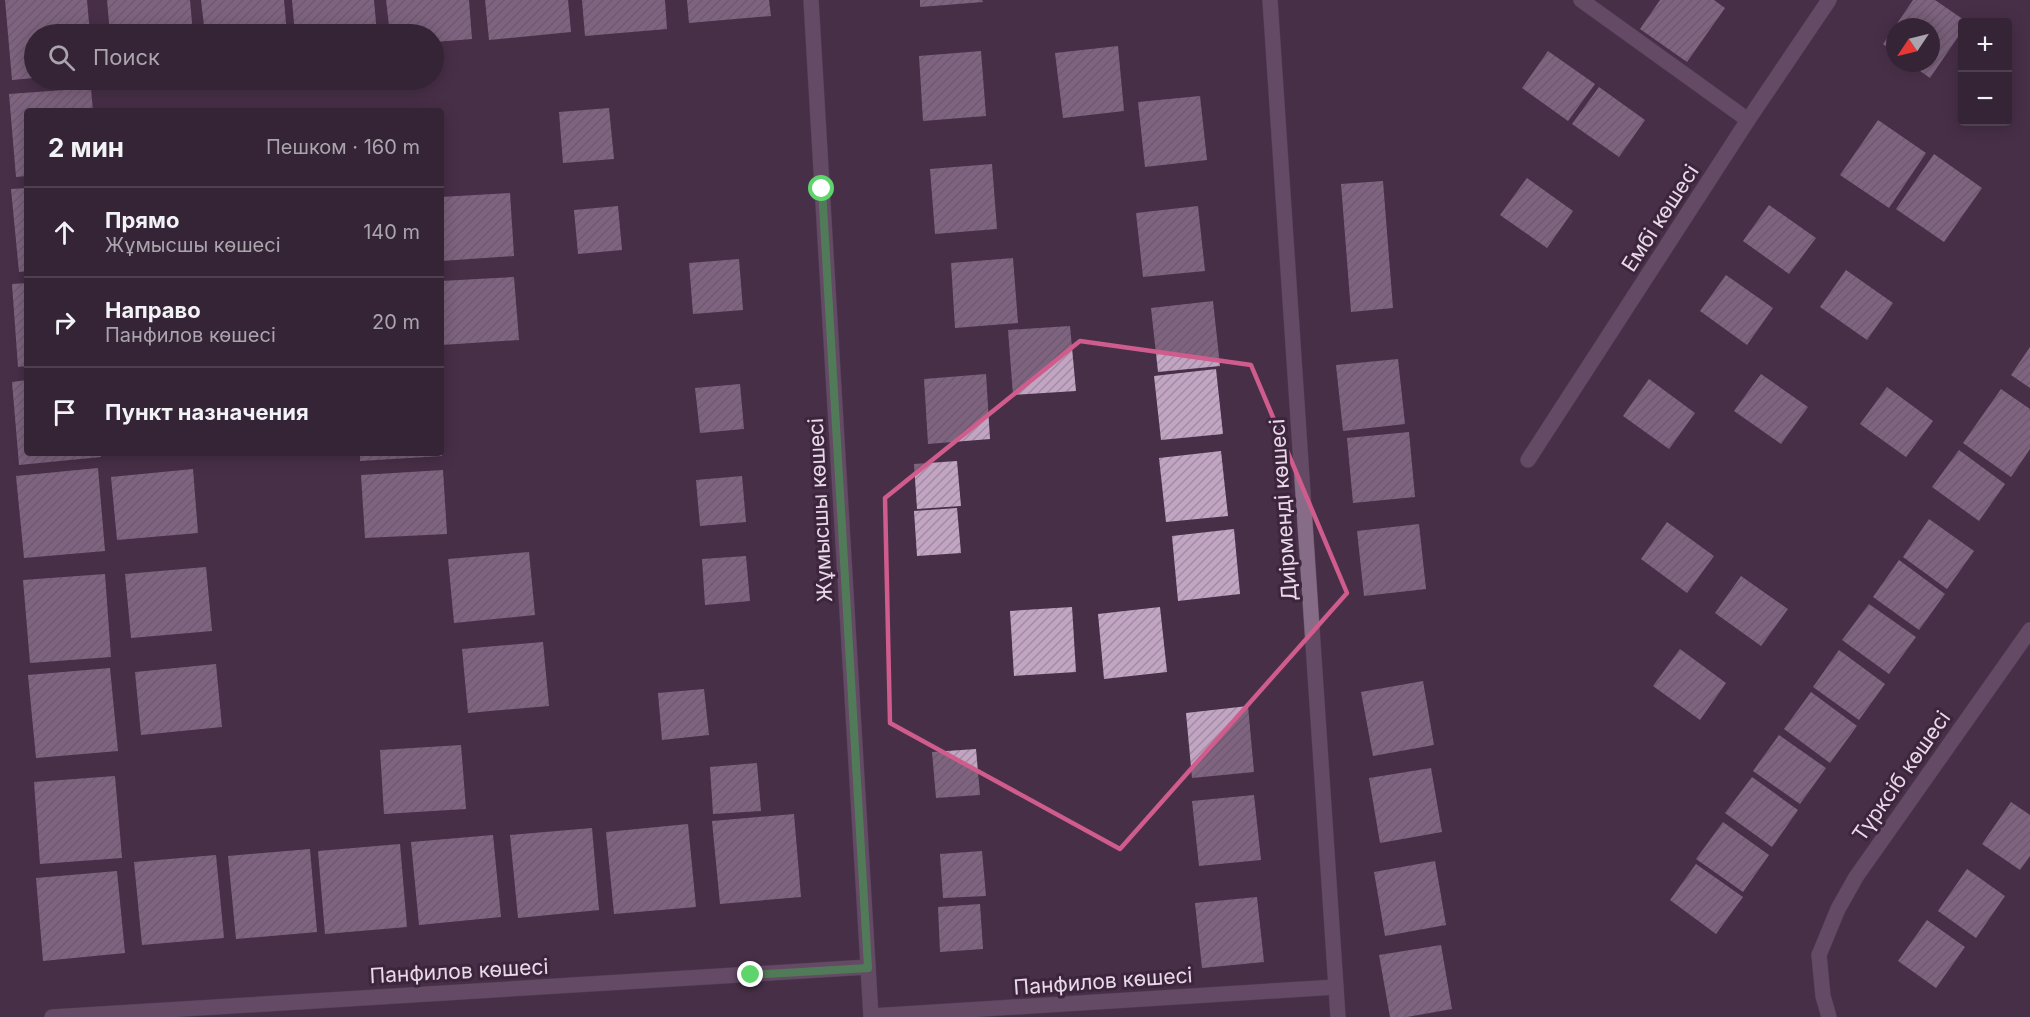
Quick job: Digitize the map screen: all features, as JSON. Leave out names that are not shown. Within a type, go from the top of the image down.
[{"type":"street","name":"Жұмысшы көшесі","points":[[811,0],[871,1016]]},
{"type":"street","name":"Диірменді көшесі","points":[[1270,0],[1338,1017]]},
{"type":"street","points":[[1581,0],[1748,120]]},
{"type":"street","name":"Ембі көшесі","points":[[1528,460],[1828,0]]},
{"type":"street","name":"Түрксіб көшесі","points":[[1829,1017],[1823,996],[1819,955],[1838,909],[1856,878],[2030,630]]},
{"type":"street","name":"Панфилов көшесі","points":[[52,1017],[868,968]]},
{"type":"street","name":"Панфилов көшесі","points":[[871,1016],[1336,987]]},
{"type":"highlighted area","points":[[1080,341],[1251,365],[1347,593],[1120,849],[890,723],[885,498]]},
{"type":"building","points":[[5,0],[87,0],[89,24],[24,24],[24,79],[12,80]]},
{"type":"building","points":[[107,0],[190,0],[192,24],[109,24]]},
{"type":"building","points":[[201,0],[284,0],[286,24],[204,24]]},
{"type":"building","points":[[292,0],[374,0],[376,24],[294,24]]},
{"type":"building","points":[[386,0],[469,0],[472,39],[444,41],[444,24],[389,24]]},
{"type":"building","points":[[485,0],[568,0],[571,32],[489,40]]},
{"type":"building","points":[[582,0],[665,0],[667,29],[585,36]]},
{"type":"building","points":[[687,0],[769,0],[771,16],[689,23]]},
{"type":"building","points":[[920,0],[982,0],[983,2],[920,7]]},
{"type":"building","points":[[1660,0],[1714,0],[1725,8],[1687,62],[1640,29]]},
{"type":"building","points":[[1913,0],[1935,0],[1961,18],[1958,18],[1958,37],[1940,63],[1940,18],[1901,18]]},
{"type":"building","points":[[1118,46],[1124,111],[1063,118],[1055,53]]},
{"type":"building","points":[[981,51],[986,116],[923,121],[919,56]]},
{"type":"building","points":[[1548,51],[1595,84],[1568,121],[1522,88]]},
{"type":"building","points":[[1922,72],[1934,72],[1930,78]]},
{"type":"building","points":[[1599,87],[1645,120],[1619,157],[1572,124]]},
{"type":"building","points":[[91,90],[93,108],[24,108],[24,176],[16,177],[9,94]]},
{"type":"building","points":[[1200,96],[1207,160],[1145,167],[1138,102]]},
{"type":"building","points":[[609,108],[614,159],[563,163],[559,112]]},
{"type":"building","points":[[1878,120],[1926,153],[1889,208],[1840,175]]},
{"type":"building","points":[[1934,154],[1982,188],[1944,242],[1896,209]]},
{"type":"building","points":[[992,164],[997,229],[935,234],[930,169]]},
{"type":"building","points":[[1527,178],[1573,211],[1547,248],[1500,215]]},
{"type":"building","points":[[1383,181],[1393,308],[1351,312],[1341,184]]},
{"type":"building","points":[[24,188],[24,271],[19,272],[11,189]]},
{"type":"building","points":[[510,193],[514,256],[444,261],[444,197]]},
{"type":"building","points":[[1769,205],[1816,238],[1789,274],[1743,241]]},
{"type":"building","points":[[618,206],[622,250],[578,254],[574,210]]},
{"type":"building","points":[[1198,206],[1205,271],[1143,277],[1136,213]]},
{"type":"building","points":[[1013,258],[1018,323],[955,328],[951,263]]},
{"type":"building","points":[[739,259],[743,310],[693,314],[689,263]]},
{"type":"building","points":[[1846,270],[1893,303],[1867,340],[1820,307]]},
{"type":"building","points":[[1726,275],[1773,308],[1747,345],[1700,311]]},
{"type":"building","points":[[514,277],[519,340],[444,345],[444,281]]},
{"type":"building","points":[[24,283],[24,366],[18,367],[12,284]]},
{"type":"building","points":[[1213,301],[1220,366],[1158,372],[1151,308]]},
{"type":"building","points":[[1070,326],[1076,391],[1013,395],[1008,330]]},
{"type":"building","points":[[2030,347],[2030,388],[2011,375]]},
{"type":"building","points":[[1398,359],[1405,424],[1343,431],[1336,365]]},
{"type":"building","points":[[1216,369],[1223,434],[1161,440],[1154,376]]},
{"type":"building","points":[[986,374],[990,439],[928,444],[924,379]]},
{"type":"building","points":[[1761,374],[1808,407],[1781,444],[1734,411]]},
{"type":"building","points":[[1649,379],[1695,413],[1669,449],[1623,416]]},
{"type":"building","points":[[24,380],[24,456],[101,457],[19,465],[12,382]]},
{"type":"building","points":[[740,384],[744,429],[700,433],[695,388]]},
{"type":"building","points":[[1887,387],[1933,421],[1906,457],[1860,424]]},
{"type":"building","points":[[2001,389],[2030,409],[2030,449],[2011,477],[1963,443]]},
{"type":"building","points":[[1409,432],[1415,497],[1353,503],[1347,438]]},
{"type":"building","points":[[1959,450],[2005,484],[1979,521],[1932,487]]},
{"type":"building","points":[[1221,451],[1228,516],[1166,522],[1159,458]]},
{"type":"building","points":[[360,456],[442,456],[360,461]]},
{"type":"building","points":[[957,461],[961,506],[917,509],[914,464]]},
{"type":"building","points":[[98,468],[105,551],[24,558],[16,476]]},
{"type":"building","points":[[193,469],[198,533],[117,540],[111,477]]},
{"type":"building","points":[[443,470],[447,534],[365,538],[361,475]]},
{"type":"building","points":[[742,476],[746,522],[700,526],[696,480]]},
{"type":"building","points":[[957,508],[961,553],[917,556],[914,511]]},
{"type":"building","points":[[1929,519],[1974,551],[1947,589],[1903,557]]},
{"type":"building","points":[[1667,522],[1714,556],[1687,593],[1641,559]]},
{"type":"building","points":[[1419,524],[1426,589],[1364,596],[1357,531]]},
{"type":"building","points":[[1234,529],[1240,594],[1178,601],[1172,536]]},
{"type":"building","points":[[529,552],[535,615],[454,623],[448,559]]},
{"type":"building","points":[[746,556],[750,601],[705,605],[702,559]]},
{"type":"building","points":[[1899,560],[1945,594],[1919,630],[1873,597]]},
{"type":"building","points":[[206,567],[212,631],[131,638],[125,574]]},
{"type":"building","points":[[105,574],[111,657],[30,663],[23,580]]},
{"type":"building","points":[[1741,576],[1788,609],[1761,646],[1715,613]]},
{"type":"building","points":[[1869,604],[1916,637],[1889,674],[1842,640]]},
{"type":"building","points":[[1072,607],[1076,672],[1014,676],[1010,611]]},
{"type":"building","points":[[1160,607],[1167,672],[1104,679],[1098,614]]},
{"type":"building","points":[[543,642],[549,706],[468,713],[462,649]]},
{"type":"building","points":[[1680,649],[1726,683],[1700,720],[1653,686]]},
{"type":"building","points":[[1839,650],[1885,684],[1859,720],[1813,687]]},
{"type":"building","points":[[216,664],[222,727],[141,735],[135,672]]},
{"type":"building","points":[[110,668],[118,751],[36,758],[28,675]]},
{"type":"building","points":[[1423,681],[1434,745],[1373,756],[1361,692]]},
{"type":"building","points":[[704,689],[709,735],[662,740],[658,693]]},
{"type":"building","points":[[1811,692],[1857,726],[1830,763],[1784,729]]},
{"type":"building","points":[[1248,706],[1254,772],[1192,778],[1186,713]]},
{"type":"building","points":[[1779,735],[1826,768],[1800,804],[1753,771]]},
{"type":"building","points":[[461,745],[466,809],[384,814],[380,750]]},
{"type":"building","points":[[976,749],[980,795],[936,798],[932,752]]},
{"type":"building","points":[[757,763],[761,811],[713,814],[710,767]]},
{"type":"building","points":[[1431,768],[1442,832],[1380,843],[1369,778]]},
{"type":"building","points":[[115,776],[122,858],[40,864],[34,782]]},
{"type":"building","points":[[1752,777],[1798,810],[1772,847],[1725,813]]},
{"type":"building","points":[[1254,795],[1261,860],[1199,866],[1192,801]]},
{"type":"building","points":[[2011,802],[2030,815],[2030,856],[2020,870],[1982,844]]},
{"type":"building","points":[[794,814],[801,897],[720,904],[712,821]]},
{"type":"building","points":[[1723,822],[1769,855],[1743,892],[1696,859]]},
{"type":"building","points":[[688,824],[696,907],[614,914],[606,832]]},
{"type":"building","points":[[592,828],[599,910],[518,918],[510,835]]},
{"type":"building","points":[[493,835],[501,917],[419,925],[411,842]]},
{"type":"building","points":[[400,844],[407,927],[325,934],[318,851]]},
{"type":"building","points":[[310,849],[317,932],[236,939],[228,856]]},
{"type":"building","points":[[982,851],[986,896],[943,898],[940,854]]},
{"type":"building","points":[[216,855],[224,938],[142,945],[134,862]]},
{"type":"building","points":[[1435,861],[1446,925],[1385,936],[1374,872]]},
{"type":"building","points":[[1696,864],[1743,897],[1716,934],[1670,900]]},
{"type":"building","points":[[1967,869],[2005,896],[1976,938],[1938,911]]},
{"type":"building","points":[[117,871],[125,953],[43,961],[36,878]]},
{"type":"building","points":[[1257,897],[1264,962],[1202,968],[1195,903]]},
{"type":"building","points":[[980,904],[983,949],[940,952],[938,907]]},
{"type":"building","points":[[1927,920],[1965,947],[1936,988],[1898,961]]},
{"type":"building","points":[[1441,945],[1452,1009],[1407,1017],[1390,1017],[1379,955]]},
{"type":"route","points":[[751,975],[868,968],[822,189]]}]
